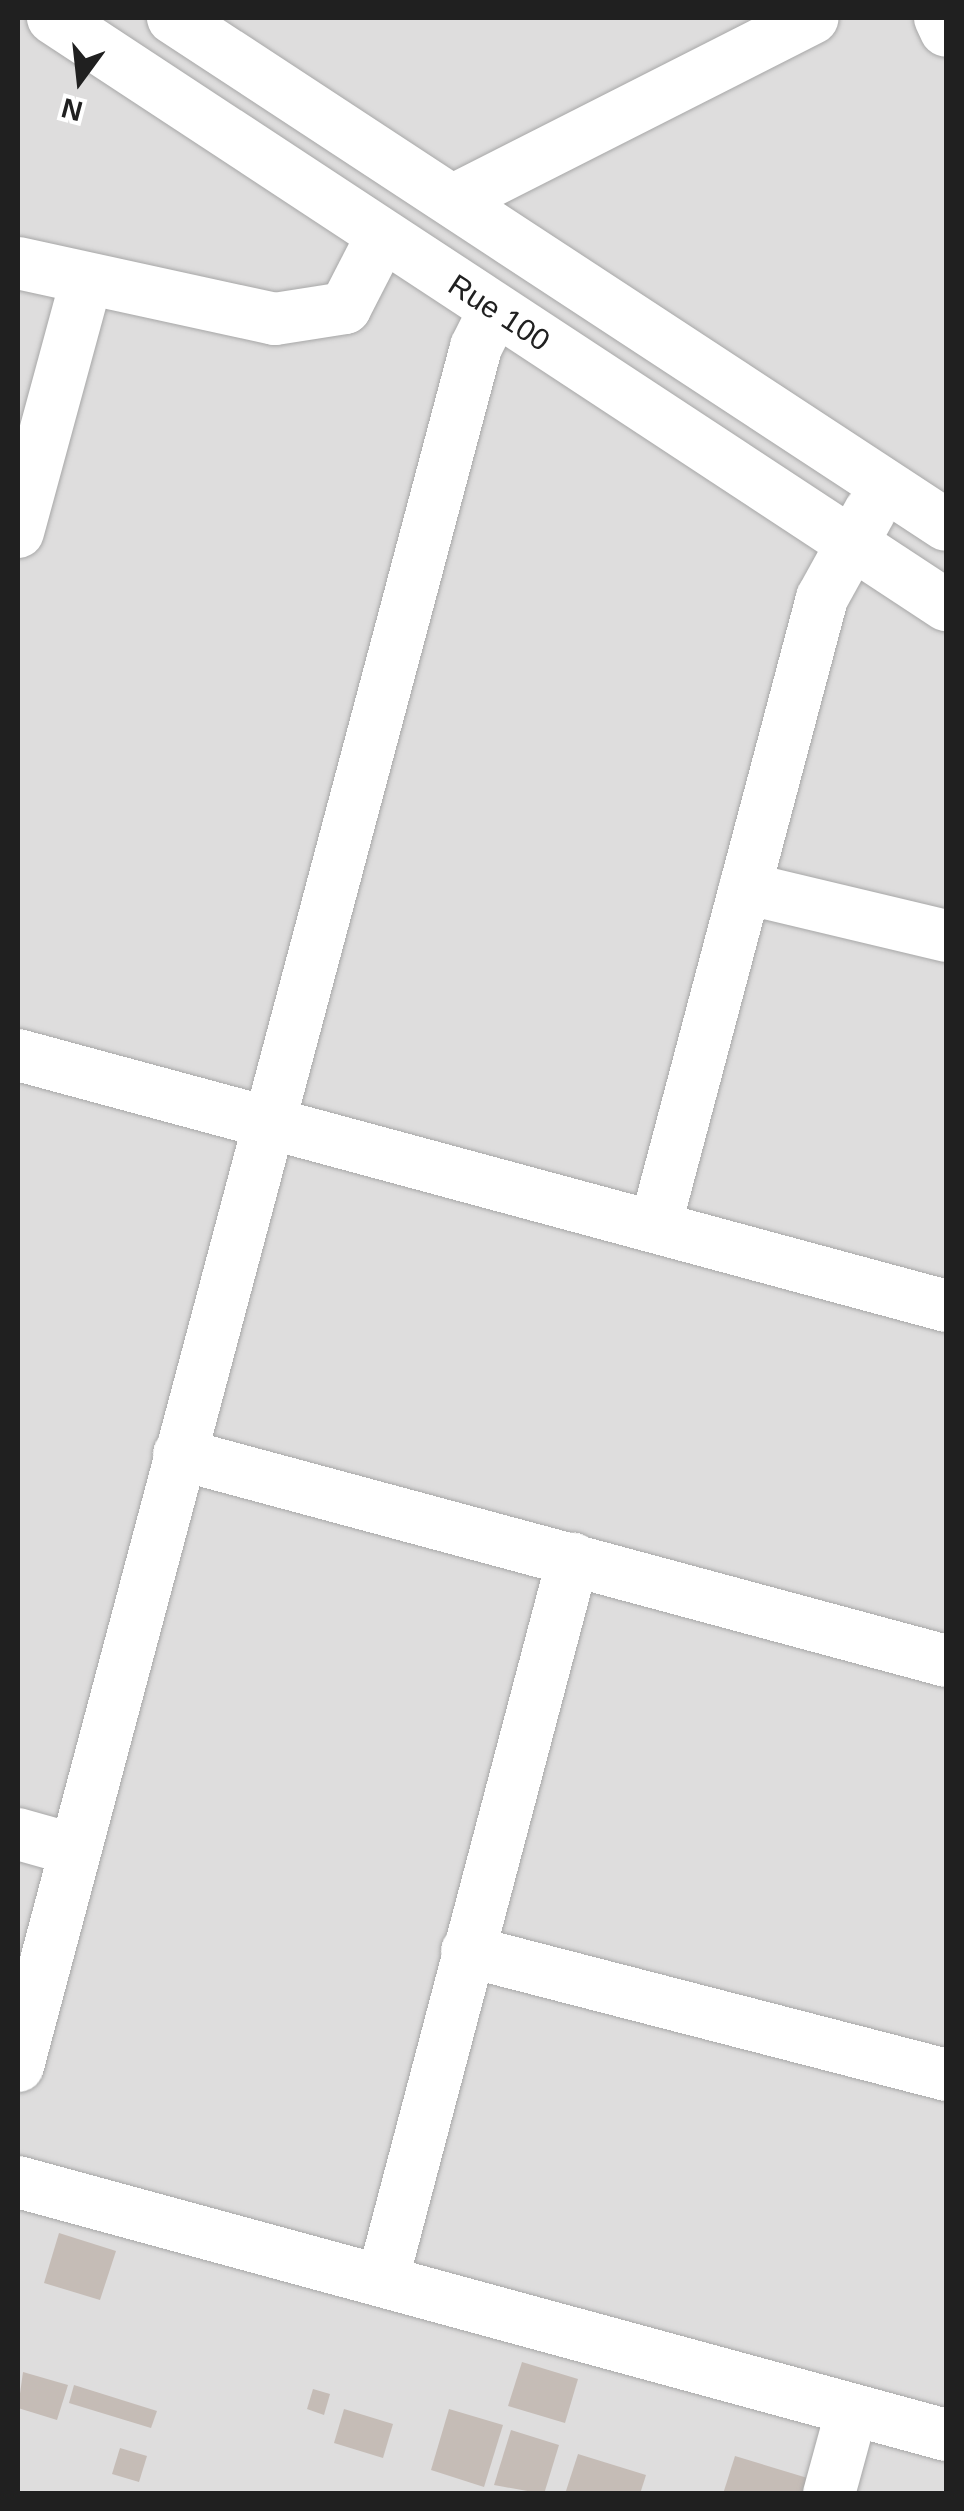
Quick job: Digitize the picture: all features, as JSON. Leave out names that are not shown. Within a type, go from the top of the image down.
[{"type":"street","name":"Rue 100","points":[[54,18],[928,593]]},
{"type":"street","points":[[174,18],[946,525],[928,593]]},
{"type":"street","points":[[454,200],[812,18]]},
{"type":"street","points":[[940,18],[946,31]]},
{"type":"street","points":[[18,263],[86,282],[275,319],[345,308],[382,236]]},
{"type":"street","points":[[18,532],[86,282]]},
{"type":"street","points":[[18,2066],[476,346],[494,311]]},
{"type":"street","points":[[654,1226],[822,598],[886,484]]},
{"type":"street","points":[[745,888],[946,936]]},
{"type":"street","points":[[18,1054],[946,1306]]},
{"type":"street","points":[[179,1454],[946,1661]]},
{"type":"street","points":[[384,2278],[573,1558]]},
{"type":"street","points":[[18,1834],[75,1850]]},
{"type":"street","points":[[467,1951],[946,2075]]},
{"type":"street","points":[[18,2182],[384,2278],[946,2435]]},
{"type":"street","points":[[829,2494],[852,2410]]},
{"type":"shaded area","points":[[18,18],[946,18],[946,2493],[18,2493]]},
{"type":"building","points":[[59,2233],[116,2251],[100,2300],[44,2283]]},
{"type":"building","points":[[522,2362],[578,2379],[565,2423],[508,2406]]},
{"type":"building","points":[[23,2372],[68,2385],[57,2420],[18,2408]]},
{"type":"building","points":[[74,2385],[157,2411],[151,2428],[69,2403]]},
{"type":"building","points":[[313,2389],[330,2394],[324,2415],[307,2409]]},
{"type":"building","points":[[344,2409],[393,2424],[383,2458],[334,2443]]},
{"type":"building","points":[[449,2409],[503,2425],[484,2487],[431,2470]]},
{"type":"building","points":[[511,2430],[559,2445],[544,2494],[494,2485]]},
{"type":"building","points":[[120,2448],[147,2456],[139,2482],[112,2474]]},
{"type":"building","points":[[578,2454],[646,2475],[640,2494],[565,2494]]},
{"type":"building","points":[[735,2456],[824,2483],[821,2494],[723,2494]]}]
